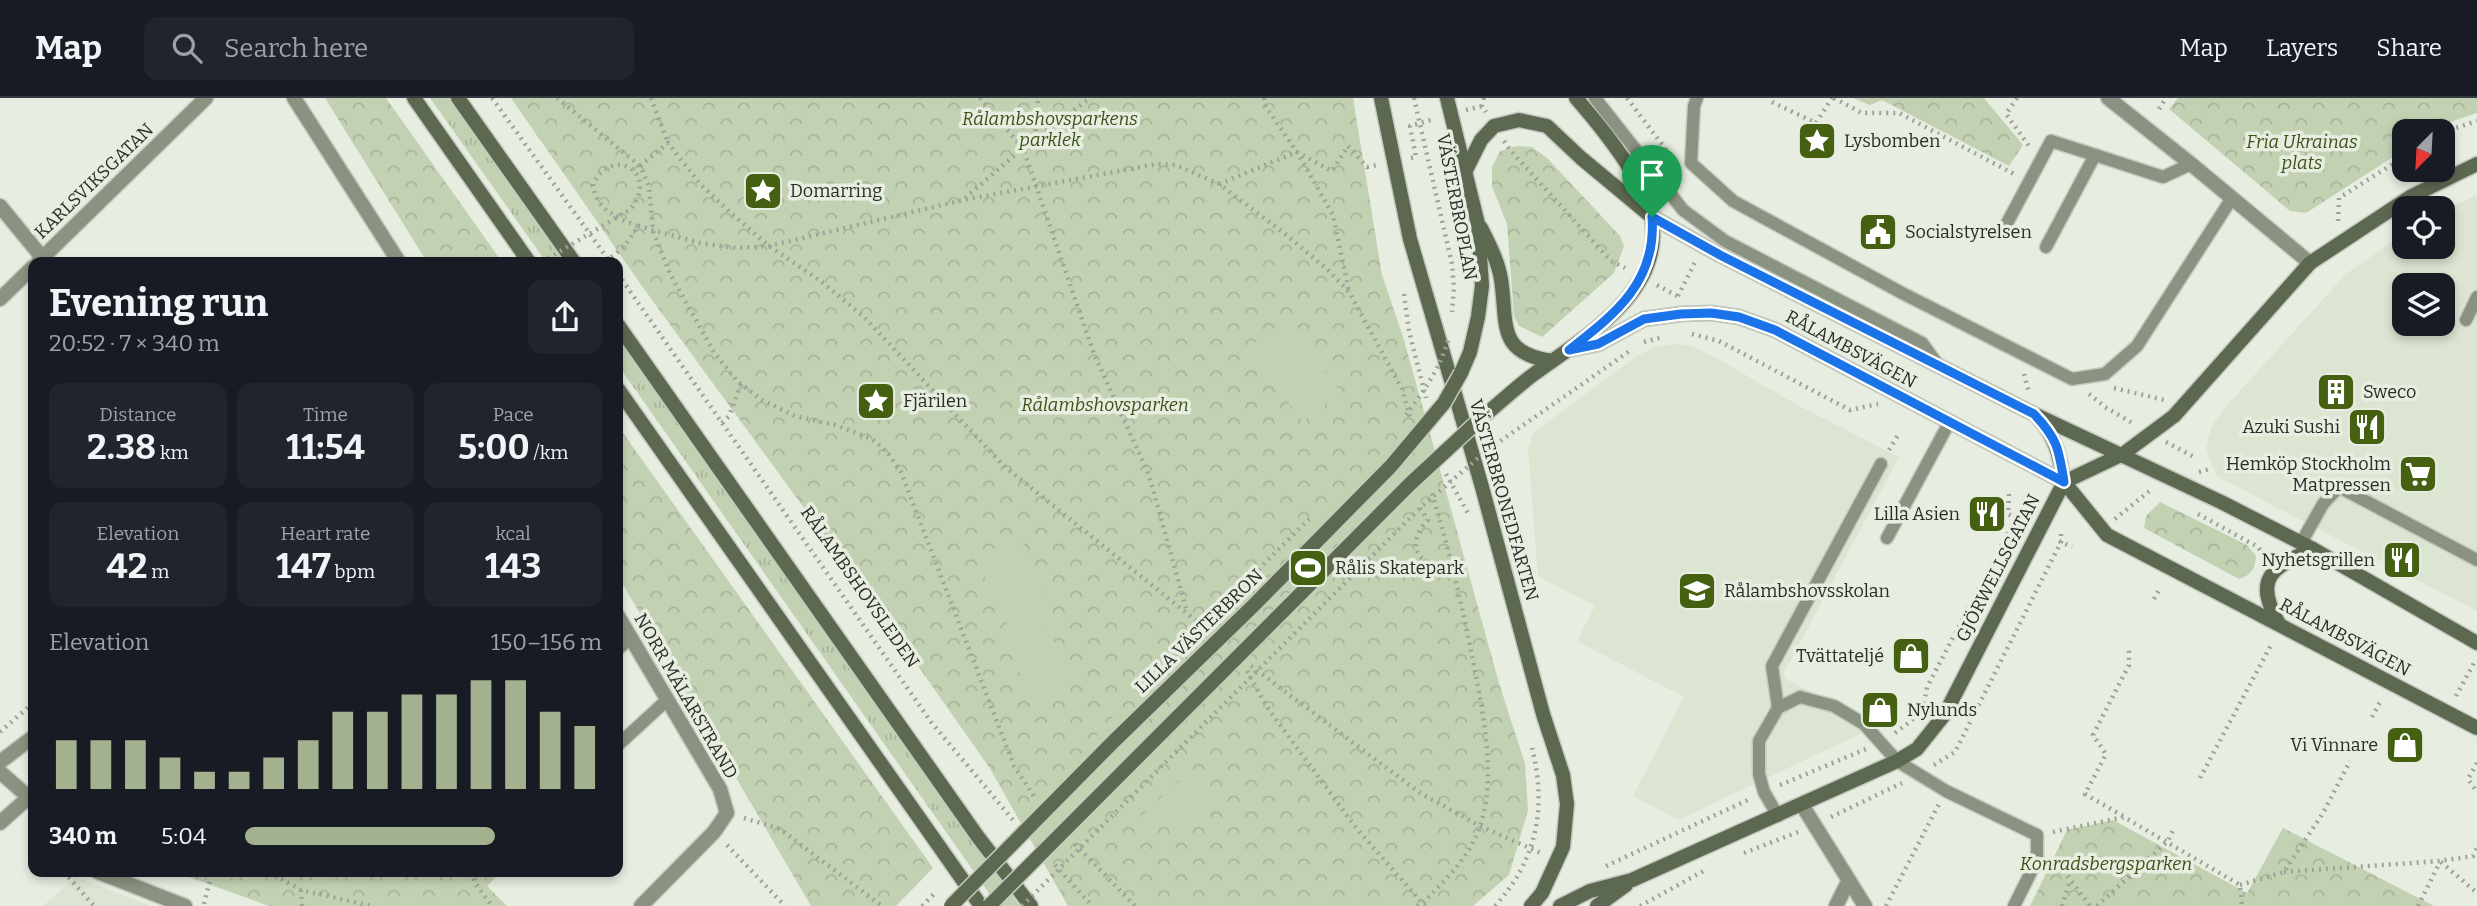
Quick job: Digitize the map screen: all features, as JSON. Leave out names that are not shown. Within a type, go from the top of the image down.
[{"type":"street","name":"KARLSVIKSGATAN","points":[[45,257],[206,98]]},
{"type":"street","points":[[294,98],[396,257]]},
{"type":"street","points":[[414,98],[525,257]]},
{"type":"street","points":[[458,98],[570,257]]},
{"type":"street","name":"VÄSTERBRONEDFARTEN","points":[[1381,98],[1410,239],[1482,487],[1543,714],[1563,775],[1567,804],[1563,847],[1542,893],[1531,906]]},
{"type":"street","points":[[1447,98],[1465,172]]},
{"type":"street","points":[[989,906],[1410,483],[1477,422],[1616,310],[1634,289],[1651,250],[1652,217],[1629,169],[1602,128],[1576,98]]},
{"type":"street","points":[[2108,98],[2191,163],[2310,264]]},
{"type":"street","name":"VÄSTERBROPLAN","points":[[1461,373],[1470,352],[1480,297],[1478,223],[1465,172],[1480,140],[1494,126],[1519,120],[1547,127],[1597,173],[1652,217]]},
{"type":"street","points":[[2064,482],[2123,454],[2152,434],[2184,405],[2310,264],[2410,197],[2477,164]]},
{"type":"street","points":[[0,206],[36,257]]},
{"type":"street","name":"RÅLAMBSVÄGEN","points":[[1652,217],[1720,255],[2034,414],[2174,478],[2307,546],[2477,643]]},
{"type":"street","name":"VÄSTERBROPLAN","points":[[1478,223],[1492,250],[1500,276],[1507,335],[1517,348],[1531,358],[1552,360]]},
{"type":"street","name":"KARLSVIKSGATAN","points":[[0,299],[28,273]]},
{"type":"street","name":"RÅLAMBSVÄGEN","points":[[1569,350],[1598,344],[1644,319],[1711,313],[1739,317],[1775,330],[2064,482],[2107,535],[2477,728]]},
{"type":"street","points":[[623,332],[978,837],[1031,906]]},
{"type":"street","name":"LILLA VÄSTERBRON","points":[[951,906],[1112,742],[1253,606],[1391,466],[1444,403],[1461,373]]},
{"type":"street","points":[[623,396],[981,906]]},
{"type":"street","name":"RÅLAMBSVÄGEN","points":[[2034,414],[2050,431],[2057,446],[2064,482]]},
{"type":"street","name":"GJÖRWELLSGATAN","points":[[1560,906],[1590,891],[1632,880],[1778,816],[1897,761],[1917,749],[1945,714],[2064,482]]},
{"type":"street","points":[[2279,624],[2265,592],[2268,581],[2274,572],[2307,546]]},
{"type":"street","name":"NORR MÄLARSTRAND","points":[[623,624],[720,789],[727,813]]},
{"type":"street","points":[[0,762],[28,741]]},
{"type":"street","points":[[0,772],[28,796]]},
{"type":"street","points":[[0,823],[28,801]]},
{"type":"street","points":[[1802,805],[1865,906]]},
{"type":"street","points":[[641,906],[714,832],[727,813]]},
{"type":"street","points":[[113,877],[185,906]]},
{"type":"street","name":"GJÖRWELLSGATAN","points":[[1597,906],[1632,880]]},
{"type":"street","points":[[1836,906],[1848,882]]},
{"type":"lane","points":[[1595,98],[1683,210],[1725,241],[1922,343],[1938,365]]},
{"type":"lane","points":[[1697,98],[1694,106],[1691,163],[1733,201],[1902,293],[2072,379],[2105,374],[2137,346],[2232,198]]},
{"type":"lane","points":[[2006,225],[2051,141],[2164,177],[2191,163]]},
{"type":"lane","points":[[2046,247],[2095,155]]},
{"type":"lane","points":[[2466,320],[2477,297]]},
{"type":"lane","points":[[1887,538],[1949,423]]},
{"type":"lane","points":[[1778,708],[1772,666],[1881,464]]},
{"type":"lane","points":[[2307,546],[2323,504],[2339,487],[2477,560]]},
{"type":"lane","points":[[623,645],[631,638]]},
{"type":"lane","points":[[1778,816],[1764,792],[1759,774],[1759,741],[1778,708],[1800,697],[1834,706],[1864,724],[1897,761],[1946,791],[2037,835],[2037,860],[2014,906]]},
{"type":"lane","points":[[623,740],[667,700]]},
{"type":"path","points":[[492,98],[606,257]]},
{"type":"path","points":[[557,98],[640,166],[649,186],[653,231],[670,274],[715,354],[741,384],[762,400],[795,416],[856,432],[872,439],[887,452],[901,472],[1014,766],[1038,803]]},
{"type":"path","points":[[651,98],[668,143],[701,185],[769,246],[822,282],[863,316],[1004,466],[1208,630]]},
{"type":"path","points":[[980,98],[1023,148],[1094,354],[1149,475],[1187,612]]},
{"type":"path","points":[[1035,139],[1038,98]]},
{"type":"path","points":[[964,200],[1023,148],[1090,98]]},
{"type":"path","points":[[1264,98],[1266,107],[1297,152],[1333,215],[1349,292]]},
{"type":"path","name":"VÄSTERBROPLAN","points":[[1414,98],[1452,264],[1454,288],[1451,315]]},
{"type":"path","points":[[1482,106],[1484,98]]},
{"type":"path","points":[[1627,98],[1680,168]]},
{"type":"path","points":[[1772,102],[1816,123],[1833,98],[1862,113],[1899,113],[2029,183]]},
{"type":"path","points":[[2017,98],[2006,114],[2027,144]]},
{"type":"path","points":[[2159,108],[2166,98]]},
{"type":"path","points":[[2455,128],[2476,120]]},
{"type":"path","points":[[1416,157],[1410,126],[1420,122]]},
{"type":"path","points":[[640,166],[668,143]]},
{"type":"path","points":[[1297,152],[1332,171],[1348,146],[1367,167]]},
{"type":"path","points":[[1510,150],[1611,261]]},
{"type":"path","points":[[1219,184],[1297,152]]},
{"type":"path","points":[[551,257],[609,223],[619,217],[631,209],[640,197],[642,184],[636,174],[627,166],[611,165],[598,173],[593,184],[598,204],[619,217],[628,222],[653,231],[700,243],[736,248],[769,246],[1035,185],[1157,164],[1176,165],[1219,184],[1284,233],[1328,270],[1349,292],[1402,389],[1413,426]]},
{"type":"path","points":[[2338,243],[2339,198],[2392,165]]},
{"type":"path","points":[[613,257],[624,247],[638,226]]},
{"type":"path","name":"RÅLAMBSHOVSLEDEN","points":[[623,281],[931,722],[1012,820],[1019,809]]},
{"type":"path","points":[[1403,281],[1409,331],[1429,410]]},
{"type":"path","points":[[1404,418],[1444,356],[1450,328]]},
{"type":"path","points":[[1685,331],[1719,341],[1850,410]]},
{"type":"path","points":[[1022,906],[1420,508],[1485,452],[1640,344],[1674,334]]},
{"type":"path","points":[[2018,352],[2034,414]]},
{"type":"path","points":[[722,423],[729,416],[741,384]]},
{"type":"path","points":[[2110,387],[2184,405]]},
{"type":"path","points":[[1443,462],[1447,475],[1470,516]]},
{"type":"path","points":[[2107,535],[2117,516],[2157,486],[2174,478],[2210,469]]},
{"type":"path","points":[[1417,906],[1424,904],[1473,843],[1485,811],[1487,773],[1484,716],[1454,565],[1431,489]]},
{"type":"path","name":"RÅLAMBSVÄGEN","points":[[2200,491],[2194,504],[2197,513],[2258,547],[2274,572]]},
{"type":"path","points":[[2008,514],[2009,494]]},
{"type":"path","points":[[1420,508],[1428,520],[1418,530],[1416,537],[1415,544],[1419,555],[1430,564],[1454,565]]},
{"type":"path","points":[[1194,634],[1310,518]]},
{"type":"path","points":[[2154,598],[2160,588]]},
{"type":"path","points":[[2200,778],[2271,645]]},
{"type":"path","points":[[2129,646],[2129,665],[2093,735],[2106,754],[2085,794],[2240,885],[2284,873],[2473,856],[2477,848]]},
{"type":"path","points":[[1424,904],[1350,820],[1269,710],[1247,667],[1420,793],[1480,826],[1543,855]]},
{"type":"path","points":[[2372,717],[2380,702]]},
{"type":"path","points":[[0,732],[28,707]]},
{"type":"path","points":[[1495,906],[1517,880],[1531,849],[1538,816],[1539,786],[1530,739]]},
{"type":"path","points":[[2284,873],[2323,813],[2350,761]]},
{"type":"path","points":[[2477,763],[2469,779],[2477,792]]},
{"type":"path","points":[[1029,799],[1038,790]]},
{"type":"path","points":[[1886,906],[1946,791]]},
{"type":"path","points":[[727,813],[780,829],[882,906]]},
{"type":"path","points":[[2090,906],[2037,835],[2124,817]]},
{"type":"path","points":[[2097,906],[2168,841],[2173,830]]},
{"type":"path","points":[[714,832],[785,906]]},
{"type":"path","points":[[1070,839],[1136,906]]},
{"type":"path","points":[[2440,861],[2477,892]]},
{"type":"path","points":[[2418,906],[2440,861]]},
{"type":"path","points":[[1052,862],[1092,906]]},
{"type":"path","points":[[68,877],[94,906]]},
{"type":"path","points":[[203,906],[211,877]]},
{"type":"path","points":[[278,877],[301,890],[371,906]]},
{"type":"path","points":[[473,877],[492,906]]},
{"type":"path","points":[[2062,906],[2070,880]]},
{"type":"path","points":[[2240,885],[2242,906]]},
{"type":"path","points":[[922,906],[941,887]]},
{"type":"path","points":[[301,890],[302,906]]},
{"type":"path","points":[[869,906],[875,900]]},
{"type":"shaded area","points":[[2477,195],[2477,611],[2218,477],[2210,462],[2206,448],[2212,426],[2229,403],[2346,274],[2392,242],[2392,259],[2455,259],[2455,205]]},
{"type":"shaded area","name":"Rålambshovsskolan","points":[[1673,344],[1691,346],[1711,355],[1799,406],[1899,457],[1784,673],[1786,679],[1877,726],[1678,820],[1633,796],[1684,697],[1577,641],[1595,606],[1538,576],[1528,448],[1534,432],[1640,354]]},
{"type":"shaded area","points":[[76,877],[151,906],[43,906]]},
{"type":"green space","points":[[325,98],[386,98],[498,257],[424,257]]},
{"type":"green space","points":[[430,98],[451,98],[563,257],[542,257]]},
{"type":"green space","name":"Rålambshovsparken","points":[[511,98],[1353,98],[1382,275],[1404,340],[1499,683],[1525,764],[1528,810],[1509,875],[1473,906],[1068,906],[989,767],[875,605],[622,257]]},
{"type":"green space","points":[[1853,98],[1984,98],[2023,145],[2009,166],[1882,100],[1870,105]]},
{"type":"green space","name":"Fria Ukrainas plats","points":[[2178,98],[2477,98],[2477,113],[2455,120],[2392,119],[2392,158],[2306,213],[2290,211],[2169,109]]},
{"type":"green space","points":[[1517,146],[1532,147],[1548,159],[1620,236],[1624,246],[1614,273],[1542,337],[1519,326],[1514,316],[1507,224],[1492,186],[1492,167],[1500,151]]},
{"type":"green space","points":[[1284,320],[1341,393],[1303,422],[1247,349]]},
{"type":"green space","points":[[623,342],[1020,906],[998,906],[623,372]]},
{"type":"green space","points":[[623,433],[933,868],[896,906],[811,906],[623,585]]},
{"type":"green space","points":[[2160,502],[2247,545],[2256,556],[2252,570],[2239,579],[2144,528],[2146,516]]},
{"type":"green space","points":[[1019,536],[1054,608],[1042,614],[1073,686],[1034,704],[1001,633],[1009,628],[975,557]]},
{"type":"green space","points":[[1115,714],[1161,757],[1123,797],[1079,757]]},
{"type":"green space","points":[[1199,769],[1217,805],[1193,817],[1145,825],[1140,817],[1183,777]]},
{"type":"green space","name":"Konradsbergsparken","points":[[2113,820],[2247,893],[2283,828],[2434,906],[2030,906],[2067,830]]},
{"type":"green space","points":[[189,877],[496,877],[487,886],[507,906],[269,906]]},
{"type":"place","name":"Lysbomben","points":[[1817,141]]},
{"type":"place","name":"Domarring","points":[[763,191]]},
{"type":"place","name":"Socialstyrelsen","points":[[1878,232]]},
{"type":"place","name":"Sweco","points":[[2336,392]]},
{"type":"place","name":"Fjärilen","points":[[876,401]]},
{"type":"place","name":"Azuki Sushi","points":[[2367,427]]},
{"type":"place","name":"Hemköp Stockholm Matpressen","points":[[2418,474]]},
{"type":"place","name":"Lilla Asien","points":[[1987,514]]},
{"type":"place","name":"Nyhetsgrillen","points":[[2402,560]]},
{"type":"place","name":"Rålis Skatepark","points":[[1308,568]]},
{"type":"place","name":"Rålambshovsskolan","points":[[1697,591]]},
{"type":"place","name":"Tvättateljé","points":[[1911,656]]},
{"type":"place","name":"Nylunds","points":[[1880,710]]},
{"type":"place","name":"Vi Vinnare","points":[[2405,745]]},
{"type":"route","points":[[1652,217],[1720,255],[2034,414],[2050,431],[2057,446],[2064,482],[1775,330],[1739,317],[1711,313],[1644,319],[1598,344],[1569,350],[1597,328],[1634,289],[1642,276],[1651,250],[1652,217]]},
{"type":"park label","name":"Rålambshovsparkens parklek","points":[[1050,129]]}]
